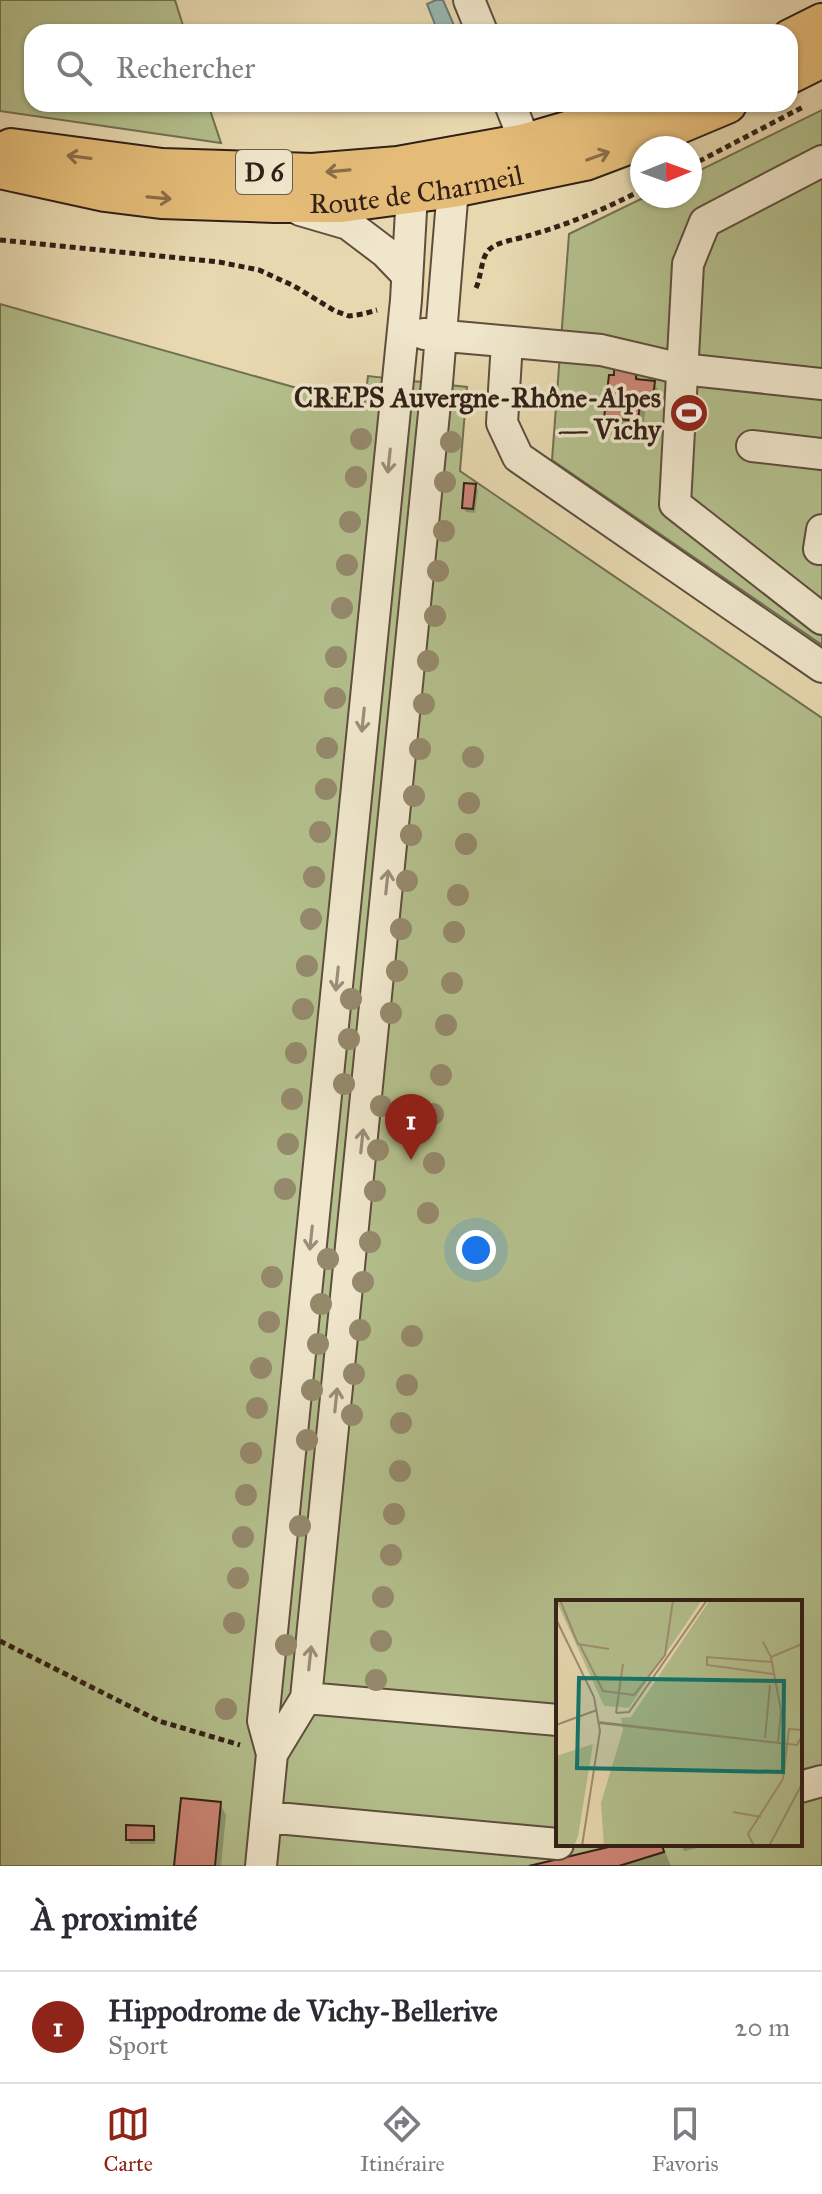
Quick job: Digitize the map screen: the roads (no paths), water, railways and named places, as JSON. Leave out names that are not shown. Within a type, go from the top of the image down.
[{"type":"main road","points":[[798,35],[822,23]]},
{"type":"main road","points":[[799,90],[822,58]]},
{"type":"main road","name":"Route de Charmeil","points":[[0,169],[105,192],[161,199],[341,203],[531,157],[634,112]]},
{"type":"main road","name":"Route de Charmeil","points":[[0,147],[162,168],[312,173],[423,181],[531,157],[585,161],[708,112]]},
{"type":"street","points":[[469,0],[479,24]]},
{"type":"street","points":[[513,112],[531,157]]},
{"type":"street","points":[[822,161],[705,222],[688,264],[675,504],[822,619]]},
{"type":"street","points":[[261,1866],[272,1754],[263,1721],[407,288],[423,181]]},
{"type":"street","points":[[272,1754],[306,1698],[441,336],[444,296],[423,181]]},
{"type":"street","points":[[275,203],[348,224],[385,252],[407,288]]},
{"type":"street","points":[[403,333],[601,350],[682,369],[822,384]]},
{"type":"street","points":[[507,342],[502,423],[518,457],[822,667]]},
{"type":"street","points":[[752,446],[822,454]]},
{"type":"street","points":[[306,1698],[556,1720]]},
{"type":"street","points":[[802,1786],[822,1781]]},
{"type":"street","points":[[266,1817],[556,1844]]},
{"type":"water","points":[[443,0],[453,24],[435,24],[427,4]]},
{"type":"place","name":"CREPS Auvergne-Rhône-Alpes — Vichy","points":[[689,413]]},
{"type":"place","name":"Hippodrome de Vichy-Bellerive","points":[[411,1160]]}]
